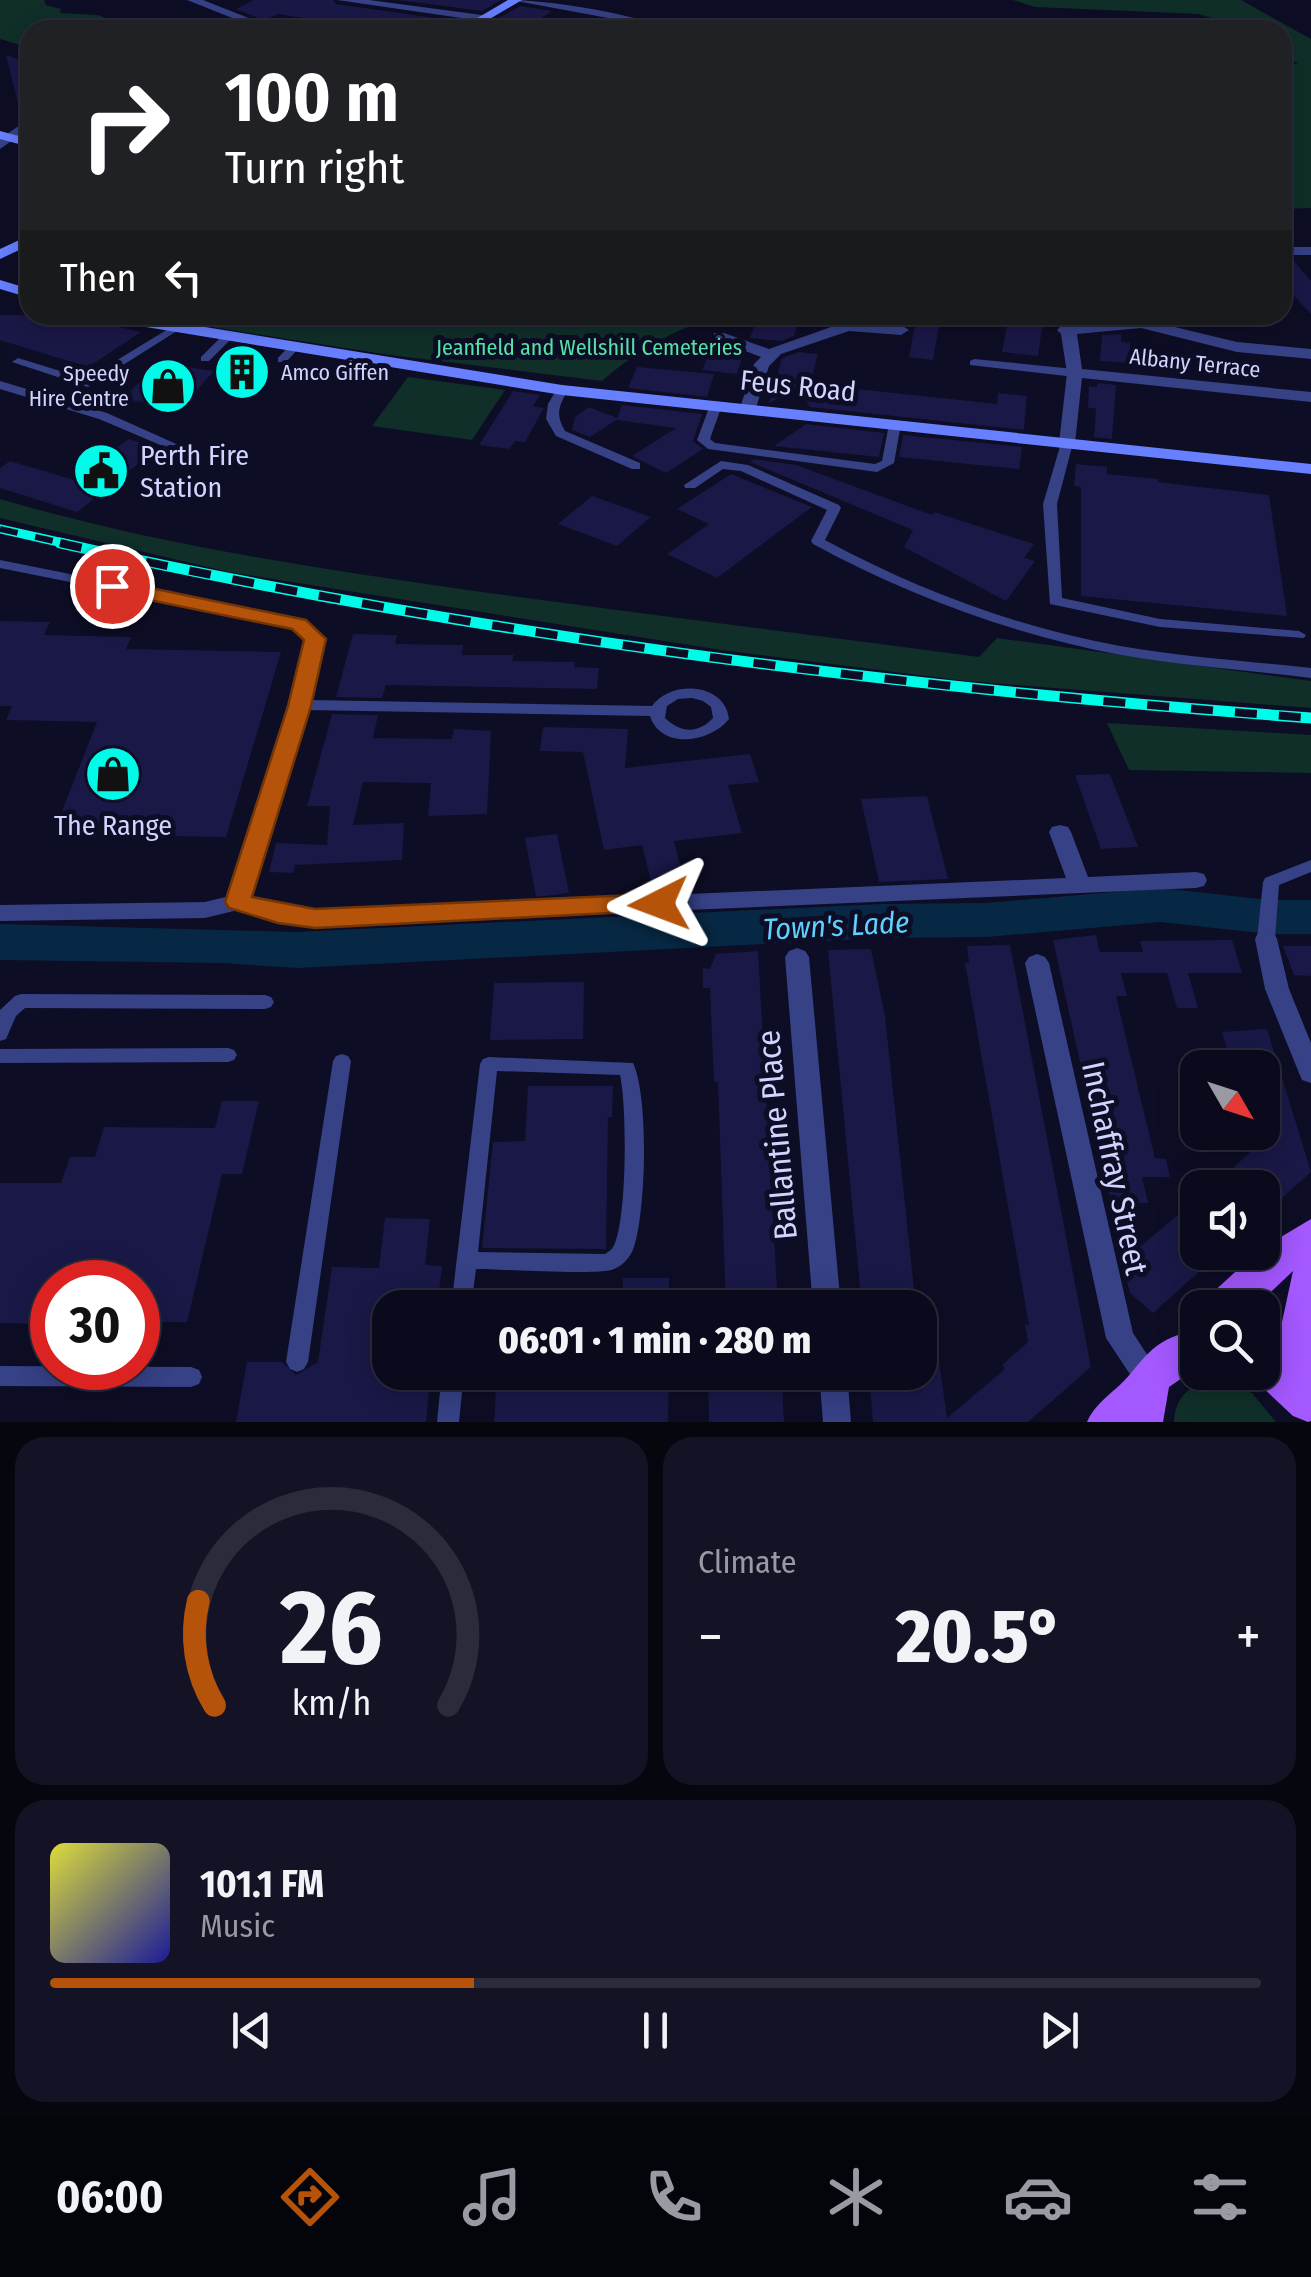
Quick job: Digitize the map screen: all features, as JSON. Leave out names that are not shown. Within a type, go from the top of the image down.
[{"type":"main road","points":[[1244,1290],[1311,1236]]},
{"type":"main road","points":[[1308,1403],[1302,1322],[1311,1276]]},
{"type":"main road","points":[[1109,1422],[1167,1371]]},
{"type":"main road","points":[[1280,1373],[1308,1403]]},
{"type":"street","points":[[193,0],[246,20]]},
{"type":"street","points":[[343,0],[482,18]]},
{"type":"street","points":[[479,20],[516,0]]},
{"type":"street","name":"Feus Road","points":[[153,325],[288,354],[368,360],[562,390],[1311,469]]},
{"type":"street","points":[[1066,325],[1074,373],[1067,442]]},
{"type":"street","points":[[1148,325],[1236,347],[1311,354]]},
{"type":"street","points":[[748,408],[758,374],[771,355],[848,326],[902,330]]},
{"type":"street","points":[[719,336],[771,355]]},
{"type":"street","name":"Albany Terrace","points":[[1074,373],[1311,397]]},
{"type":"street","points":[[1060,832],[1080,885]]},
{"type":"street","points":[[0,913],[205,910],[238,902],[278,914],[315,918],[1196,880]]},
{"type":"street","points":[[1266,932],[1277,989],[1303,1030],[1311,1073]]},
{"type":"street","name":"Ballantine Place","points":[[796,957],[825,1290]]},
{"type":"street","name":"Inchaffray Street","points":[[1036,962],[1120,1338],[1167,1371]]},
{"type":"street","points":[[835,1390],[838,1422]]},
{"type":"lane","points":[[516,0],[630,20]]},
{"type":"lane","points":[[18,362],[88,383],[173,329]]},
{"type":"lane","points":[[205,359],[226,338]]},
{"type":"lane","points":[[353,376],[368,360]]},
{"type":"lane","points":[[974,363],[1074,373]]},
{"type":"lane","points":[[1004,386],[1008,367]]},
{"type":"lane","points":[[0,385],[104,416],[195,456]]},
{"type":"lane","points":[[562,390],[552,419],[560,434],[636,466]]},
{"type":"lane","points":[[716,405],[703,440],[712,446],[877,468],[888,463],[895,424]]},
{"type":"lane","points":[[1067,442],[1050,504],[1055,601],[1160,623],[1299,635]]},
{"type":"lane","points":[[690,484],[721,465],[744,468],[834,508],[818,541],[877,575],[1009,622],[1093,645],[1311,672]]},
{"type":"lane","points":[[0,564],[299,624],[315,639],[299,706],[238,902]]},
{"type":"lane","points":[[299,706],[656,711]]},
{"type":"lane","points":[[1266,932],[1271,882],[1311,866]]},
{"type":"lane","points":[[0,1034],[8,1012],[21,1001],[265,1002]]},
{"type":"lane","points":[[0,1056],[228,1056]]},
{"type":"lane","points":[[297,1362],[342,1061]]},
{"type":"lane","points":[[463,1290],[466,1260],[489,1064],[627,1068],[632,1076],[634,1105],[629,1230],[622,1252],[608,1263],[466,1260]]},
{"type":"lane","points":[[0,1376],[192,1377]]},
{"type":"lane","points":[[448,1422],[452,1390]]},
{"type":"green space","points":[[0,0],[44,0],[46,5],[61,9],[60,13],[98,15],[110,20],[20,20],[20,45],[0,39]]},
{"type":"green space","points":[[1013,0],[1241,0],[1277,20],[1219,20],[1198,14],[1035,7]]},
{"type":"green space","points":[[1292,28],[1311,39],[1311,208],[1292,209],[1292,64],[1298,64],[1292,60]]},
{"type":"green space","name":"Jeanfield and Wellshill Cemeteries","points":[[199,325],[694,325],[660,340],[602,381],[383,354]]},
{"type":"green space","points":[[408,377],[505,390],[472,440],[372,426]]},
{"type":"green space","points":[[0,499],[171,541],[461,589],[979,657],[997,638],[1311,681],[1311,708],[966,681],[721,650],[229,572],[0,518]]},
{"type":"green space","points":[[1107,723],[1311,735],[1311,773],[1129,770]]},
{"type":"green space","points":[[1186,1392],[1252,1393],[1276,1422],[1174,1422],[1177,1405]]},
{"type":"building","points":[[254,0],[333,0],[336,4],[449,20],[314,20],[279,14],[263,20],[236,9]]},
{"type":"building","points":[[398,0],[501,0],[482,11]]},
{"type":"building","points":[[520,6],[552,11],[538,20],[496,20]]},
{"type":"building","points":[[6,55],[20,60],[20,111]]},
{"type":"building","points":[[1292,259],[1311,281],[1311,314],[1292,294]]},
{"type":"building","points":[[0,315],[20,315],[20,325],[110,325],[141,332],[88,367],[0,340]]},
{"type":"building","points":[[755,325],[797,325],[794,336],[781,341],[750,338]]},
{"type":"building","points":[[915,325],[939,325],[933,360],[909,357]]},
{"type":"building","points":[[1007,325],[1043,325],[1038,356],[1002,352]]},
{"type":"building","points":[[1121,334],[1121,342],[1130,343],[1130,363],[1100,361],[1102,335]]},
{"type":"building","points":[[714,343],[743,354],[737,374],[702,370]]},
{"type":"building","points":[[799,352],[818,354],[810,384],[997,404],[998,393],[1027,396],[1024,430],[810,407],[798,388],[769,403],[782,358]]},
{"type":"building","name":"Amco Giffen","points":[[236,358],[270,363],[249,387],[214,381]]},
{"type":"building","name":"Speedy Hire Centre","points":[[158,363],[214,371],[181,408],[123,399]]},
{"type":"building","points":[[637,367],[714,374],[707,397],[628,388]]},
{"type":"building","points":[[1098,383],[1116,385],[1112,439],[1094,437],[1096,408],[1088,408],[1089,386],[1097,387]]},
{"type":"building","points":[[513,391],[540,395],[533,406],[544,408],[525,442],[515,441],[509,449],[479,445]]},
{"type":"building","points":[[622,405],[702,414],[693,441],[703,449],[666,473],[632,456],[676,428],[616,420],[590,437],[572,430],[575,417],[589,407],[617,418]]},
{"type":"building","points":[[806,424],[884,433],[879,457],[774,446]]},
{"type":"building","points":[[903,435],[1022,447],[1019,469],[899,457]]},
{"type":"building","points":[[129,439],[158,448],[77,512],[0,488],[0,468],[10,461],[74,480]]},
{"type":"building","points":[[754,459],[796,465],[932,515],[934,512],[1034,544],[1024,558],[1035,561],[1006,601],[904,547],[913,530],[750,462]]},
{"type":"building","points":[[1076,464],[1107,467],[1107,474],[1269,495],[1287,616],[1081,596],[1081,487],[1074,486]]},
{"type":"building","points":[[731,474],[812,507],[717,578],[667,554],[709,524],[677,509]]},
{"type":"building","points":[[592,496],[651,517],[617,546],[558,524]]},
{"type":"building","points":[[0,621],[50,622],[44,635],[131,637],[126,649],[281,652],[226,837],[53,834],[97,722],[6,720],[12,706],[0,706]]},
{"type":"building","points":[[353,634],[397,635],[395,644],[463,645],[462,655],[514,655],[512,661],[575,662],[574,667],[599,668],[597,689],[386,685],[382,698],[336,697]]},
{"type":"building","points":[[332,714],[378,715],[373,738],[452,739],[454,729],[491,731],[487,814],[428,816],[431,783],[363,782],[353,825],[404,823],[402,860],[295,865],[293,873],[269,872],[276,843],[327,845],[330,806],[307,806]]},
{"type":"building","points":[[543,727],[628,729],[625,768],[750,754],[759,782],[728,785],[742,833],[674,841],[685,885],[653,889],[642,845],[604,850],[583,752],[540,751]]},
{"type":"building","points":[[1110,774],[1138,847],[1101,849],[1075,775]]},
{"type":"building","points":[[927,796],[948,879],[879,882],[861,799]]},
{"type":"building","points":[[557,834],[569,893],[536,897],[525,838]]},
{"type":"building","points":[[1096,935],[1100,952],[1143,952],[1140,941],[1232,940],[1242,973],[1188,973],[1198,1008],[1177,1008],[1167,973],[1121,973],[1127,996],[1116,996],[1133,1067],[1155,1158],[1166,1159],[1170,1177],[1142,1177],[1148,1203],[1111,1203],[1053,940]]},
{"type":"building","points":[[1010,945],[1091,1367],[1028,1422],[873,1422],[870,1390],[937,1390],[937,1347],[947,1418],[1005,1369],[1002,1365],[1028,1342],[1025,1324],[1029,1325],[965,963],[969,963],[967,946]]},
{"type":"building","points":[[1283,946],[1311,946],[1311,976],[1294,975]]},
{"type":"building","points":[[871,949],[885,1016],[914,1290],[860,1290],[828,950]]},
{"type":"building","points":[[758,951],[777,1290],[725,1290],[718,1082],[714,1082],[710,988],[703,988],[703,968],[710,969],[716,954]]},
{"type":"building","points":[[584,982],[583,1039],[490,1040],[494,983]]},
{"type":"building","points":[[1267,1029],[1273,1050],[1227,1050],[1222,1032]]},
{"type":"building","points":[[1280,1071],[1311,1172],[1280,1200],[1280,1170],[1231,1170],[1253,1150],[1280,1150]]},
{"type":"building","points":[[528,1086],[613,1086],[612,1117],[608,1117],[606,1249],[482,1248],[493,1142],[525,1141]]},
{"type":"building","points":[[222,1101],[259,1101],[242,1174],[222,1174],[187,1322],[160,1322],[160,1260],[30,1260],[30,1324],[0,1323],[0,1183],[61,1183],[70,1157],[95,1157],[104,1127],[215,1128]]},
{"type":"building","points":[[1180,1213],[1180,1270],[1201,1270],[1153,1313],[1130,1293],[1122,1262]]},
{"type":"building","points":[[385,1218],[430,1219],[425,1265],[442,1266],[439,1290],[372,1290],[372,1390],[429,1390],[426,1422],[236,1422],[247,1362],[282,1362],[296,1375],[318,1362],[332,1267],[379,1268]]},
{"type":"building","points":[[623,1278],[669,1278],[669,1290],[623,1290]]},
{"type":"building","points":[[496,1390],[669,1390],[668,1422],[494,1422]]},
{"type":"building","points":[[708,1390],[782,1390],[784,1422],[709,1422]]},
{"type":"waterway","name":"Town's Lade","points":[[0,942],[297,950],[881,921],[987,920],[1160,905],[1269,917],[1311,917]]},
{"type":"railway","points":[[0,529],[72,545]]},
{"type":"railway","points":[[60,543],[370,605],[682,653],[996,691],[1311,718]]},
{"type":"place","name":"Amco Giffen","points":[[242,372]]},
{"type":"place","name":"Speedy Hire Centre","points":[[168,386]]},
{"type":"place","name":"Perth Fire Station","points":[[101,471]]},
{"type":"place","name":"The Range","points":[[113,774]]},
{"type":"route","points":[[112,586],[299,624],[315,639],[299,706],[238,902],[278,914],[315,918],[659,904]]}]
